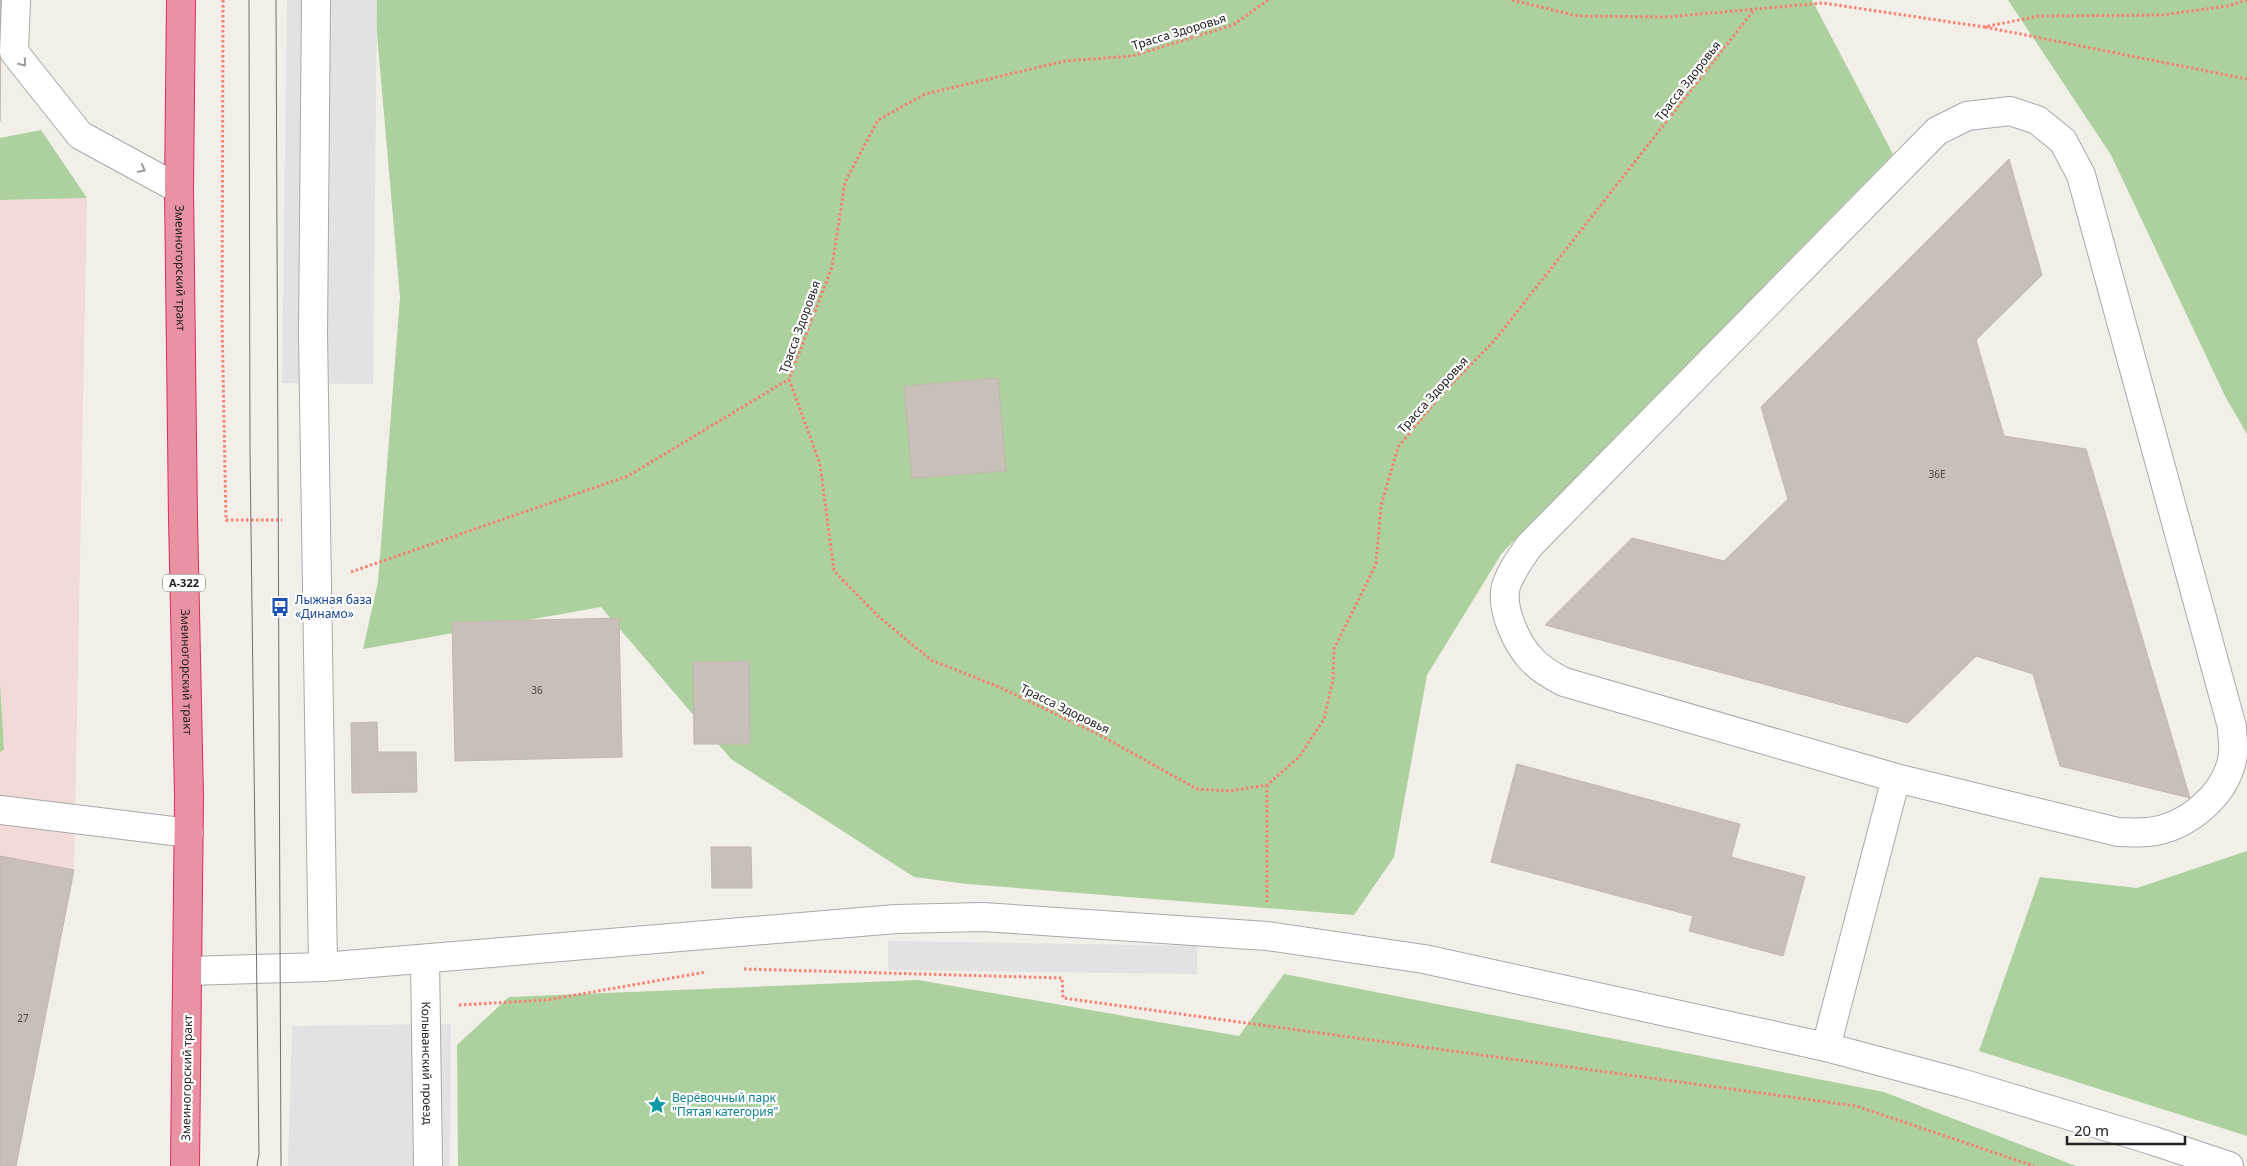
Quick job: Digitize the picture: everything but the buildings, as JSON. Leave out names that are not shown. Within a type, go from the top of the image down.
[{"type":"highway","name":"Змеиногорский тракт","points":[[181,0],[180,188],[183,519],[189,833],[185,1166]]},
{"type":"street","points":[[16,0],[14,52],[80,135],[180,188]]},
{"type":"street","points":[[316,0],[313,334],[324,967]]},
{"type":"street","points":[[2010,111],[2037,120],[2062,141],[2081,175],[2232,727],[2233,755],[2222,785],[2206,804],[2185,821],[2150,832],[2118,832],[1896,778],[1564,682],[1541,668],[1531,659],[1519,642],[1506,606],[1506,588],[1515,565],[1529,546],[1937,131],[1967,116],[2010,111]]},
{"type":"street","points":[[1826,1047],[1896,778]]},
{"type":"street","points":[[0,810],[189,833]]},
{"type":"street","points":[[188,971],[324,967],[896,919],[983,917],[1267,936],[1424,959],[1826,1047],[1961,1083],[2152,1140],[2229,1166]]},
{"type":"street","name":"Колыванский проезд","points":[[425,959],[428,1166]]},
{"type":"path","points":[[223,0],[222,320],[226,520],[286,520]]},
{"type":"path","name":"Трасса Здоровья","points":[[1268,0],[1233,25],[1196,37],[1132,56],[1065,61],[925,94],[878,120],[845,182],[832,267],[789,379],[820,464],[834,571],[878,616],[931,660],[999,687],[1098,734],[1197,789],[1230,790],[1267,785],[1299,757],[1324,719],[1333,680],[1334,650],[1376,564],[1381,506],[1398,447],[1442,394],[1494,341],[1754,10]]},
{"type":"path","points":[[1512,0],[1578,16],[1666,17],[1823,3],[1984,27],[2247,79]]},
{"type":"path","points":[[1984,27],[2039,16],[2162,15],[2228,6],[2247,0]]},
{"type":"path","points":[[316,584],[628,476],[789,379]]},
{"type":"path","points":[[1267,785],[1267,936]]},
{"type":"path","points":[[738,968],[1062,978],[1063,998],[1856,1106],[2034,1166]]},
{"type":"path","points":[[426,1006],[547,1000],[709,971]]},
{"type":"shaded area","points":[[287,0],[377,0],[373,384],[282,383]]},
{"type":"shaded area","points":[[87,198],[74,870],[16,1166],[0,1166],[0,200]]},
{"type":"shaded area","points":[[888,941],[1197,946],[1197,974],[888,970]]},
{"type":"shaded area","points":[[451,1024],[450,1166],[288,1166],[292,1026]]},
{"type":"green space","points":[[374,0],[1812,0],[1893,154],[1502,553],[1427,675],[1394,857],[1354,915],[967,884],[914,877],[731,759],[601,607],[363,649],[378,582],[400,297]]},
{"type":"green space","points":[[2008,0],[2247,0],[2247,434],[2226,398],[2111,155]]},
{"type":"green space","points":[[41,130],[87,198],[0,200],[0,138]]},
{"type":"green space","points":[[0,683],[4,750],[0,752]]},
{"type":"green space","points":[[2247,851],[2247,1136],[1979,1051],[2040,877],[2137,888]]},
{"type":"green space","points":[[1284,974],[1884,1092],[2076,1166],[458,1166],[457,1045],[509,997],[918,980],[1239,1036]]},
{"type":"tram line","points":[[249,0],[250,450],[259,1154],[257,1166]]},
{"type":"tram line","points":[[276,0],[281,1166]]},
{"type":"place","name":"Лыжная база «Динамо»","points":[[280,607]]},
{"type":"place","name":"Верёвочный парк \"Пятая категория\"","points":[[657,1105]]}]
